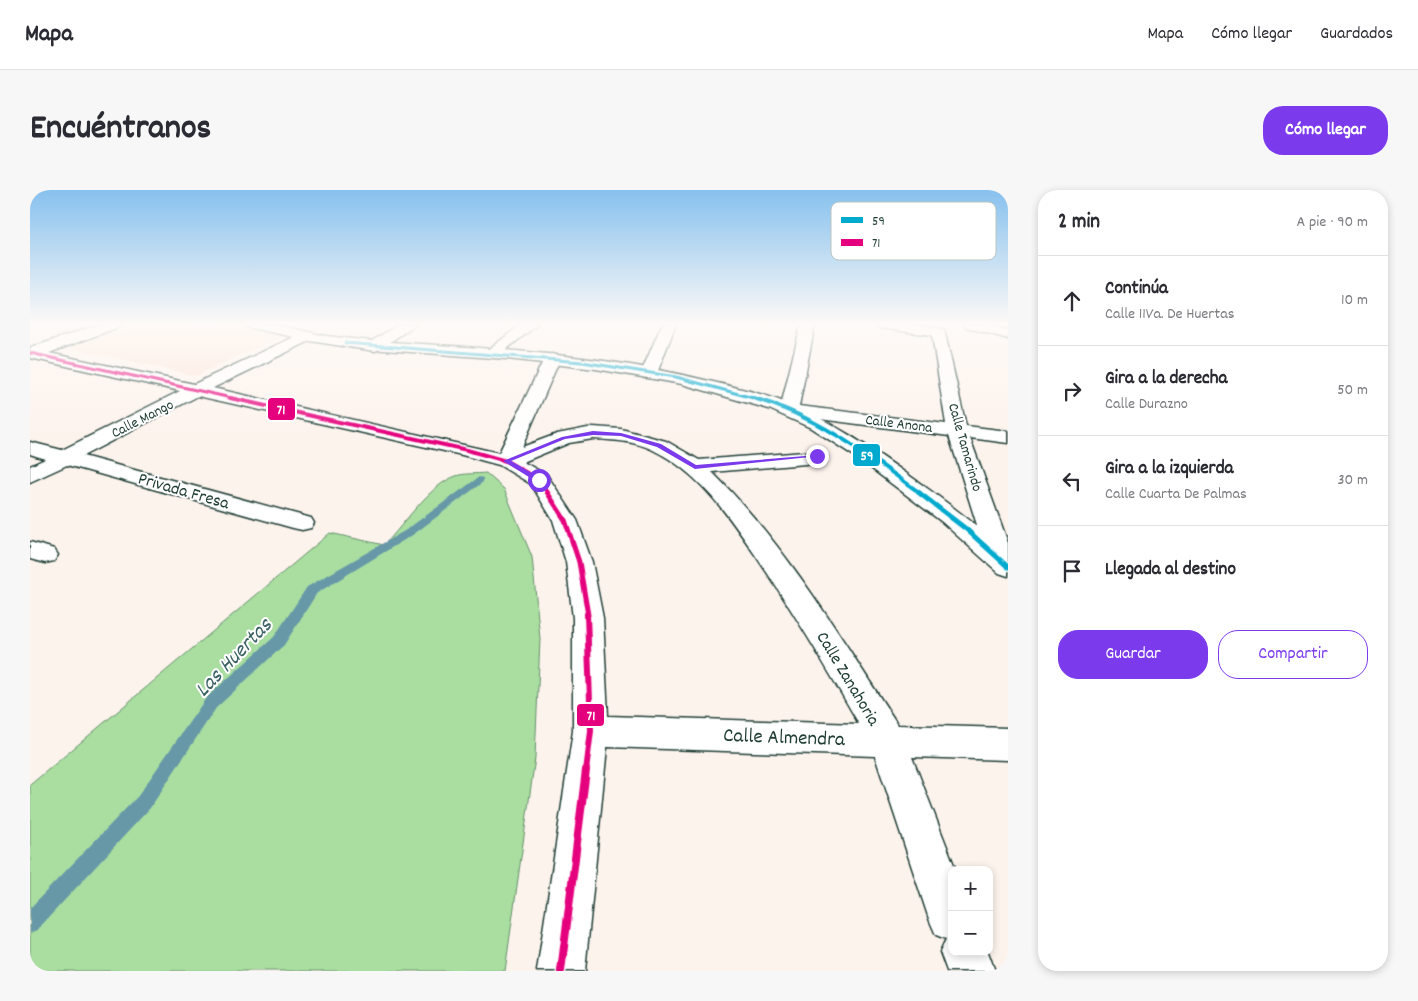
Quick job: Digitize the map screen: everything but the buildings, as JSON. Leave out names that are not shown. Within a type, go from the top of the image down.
[{"type":"street","points":[[60,360],[506,461],[539,480],[565,520],[579,562],[588,618],[591,731],[561,971]]},
{"type":"street","name":"Calle Mango","points":[[30,475],[194,390],[256,360]]},
{"type":"street","points":[[506,461],[551,360]]},
{"type":"street","points":[[563,360],[649,372],[698,382],[790,410],[822,427],[865,454],[926,497],[1004,563]]},
{"type":"street","points":[[649,372],[654,360]]},
{"type":"street","points":[[790,410],[800,360]]},
{"type":"street","name":"Calle Tamarindo","points":[[944,360],[957,430],[1004,563]]},
{"type":"street","name":"Calle Anona","points":[[790,410],[1008,437]]},
{"type":"street","name":"Calle Zanahoria","points":[[506,461],[564,438],[593,433],[621,435],[659,445],[695,467],[736,509],[815,622],[887,740],[949,911]]},
{"type":"street","name":"Privada Fresa","points":[[30,448],[302,524]]},
{"type":"street","points":[[695,467],[817,456]]},
{"type":"street","name":"Calle Almendra","points":[[591,731],[1008,744]]},
{"type":"street","points":[[965,956],[971,971]]},
{"type":"shaded area","points":[[127,360],[229,360],[196,376]]},
{"type":"green space","points":[[486,473],[504,489],[532,557],[540,639],[535,758],[505,971],[30,971],[30,785],[330,533],[384,545],[417,506],[436,488],[459,475]]},
{"type":"waterway","name":"Las Huertas","points":[[30,923],[144,802],[211,703],[279,641],[312,590],[410,532],[479,480]]},
{"type":"transit line","name":"71","points":[[64,360],[467,450],[506,461],[539,480],[565,520],[579,562],[588,618],[591,731],[561,971]]},
{"type":"transit line","name":"59","points":[[567,360],[676,377],[775,404],[791,411],[817,424],[867,455],[951,517],[1008,567]]},
{"type":"route","points":[[539,480],[506,461],[564,438],[593,433],[621,435],[659,445],[695,467],[817,456]]}]
